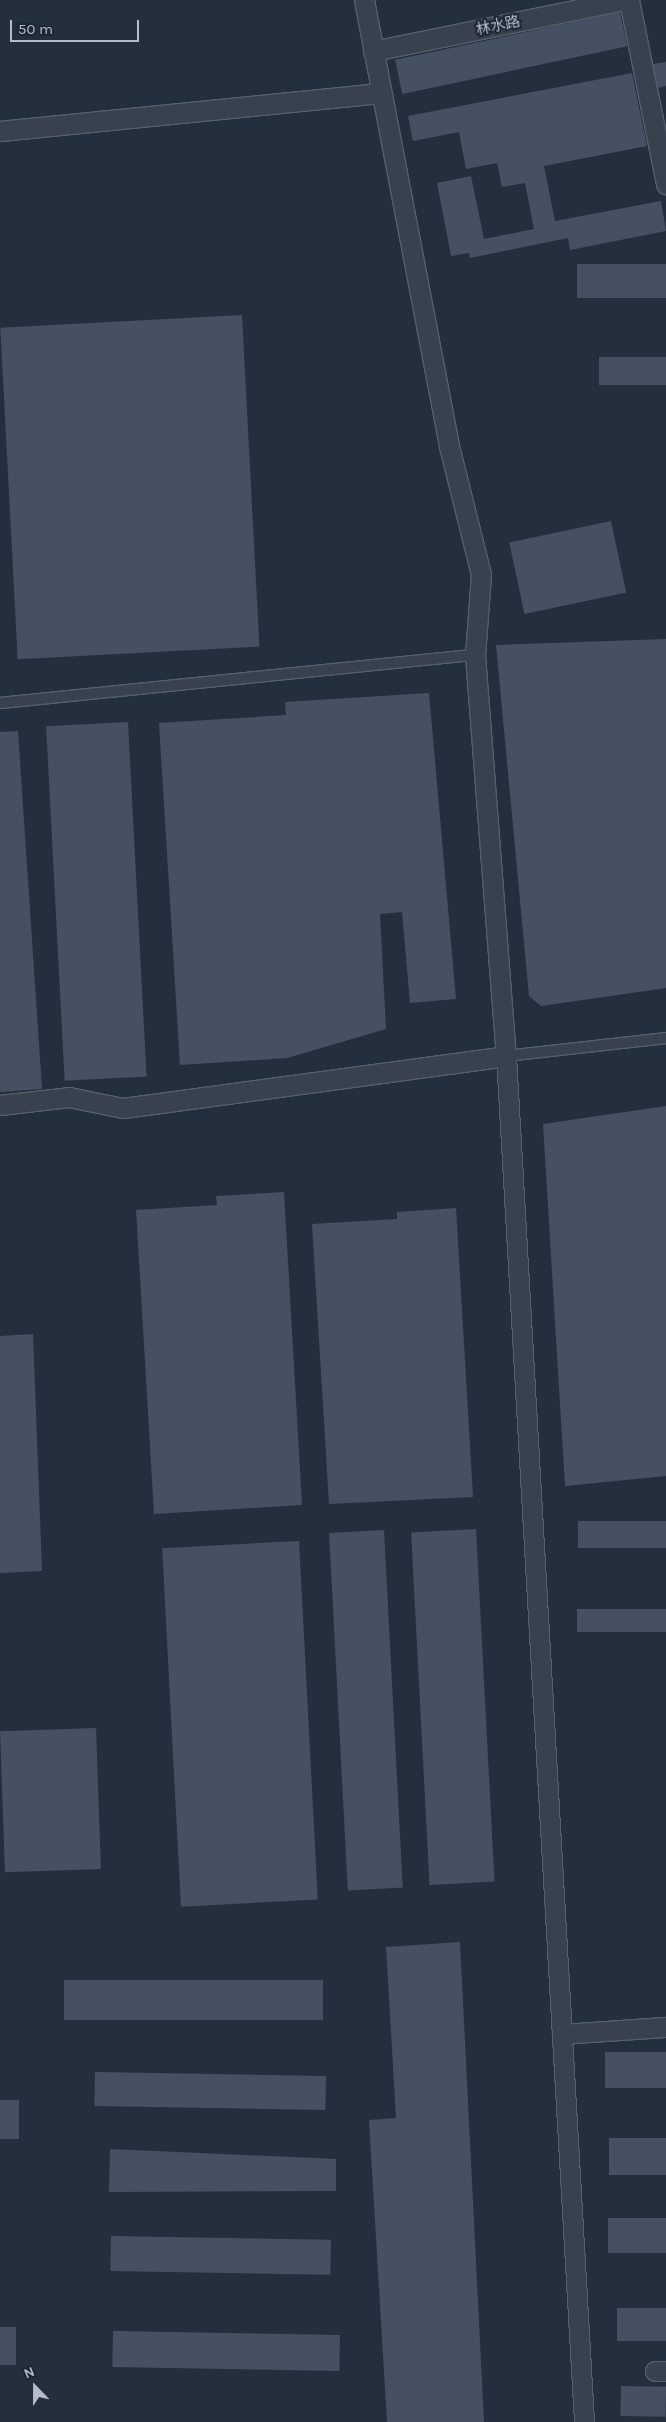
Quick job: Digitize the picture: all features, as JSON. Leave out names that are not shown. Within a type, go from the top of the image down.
[{"type":"street","points":[[364,0],[449,446],[481,574],[475,655],[506,1056],[584,2422]]},
{"type":"street","name":"林水路","points":[[374,52],[623,0]]},
{"type":"street","points":[[630,0],[666,184]]},
{"type":"street","points":[[0,131],[381,92]]},
{"type":"street","points":[[0,1105],[69,1097],[122,1108],[506,1056]]},
{"type":"street","points":[[562,2034],[666,2027]]},
{"type":"lane","points":[[0,703],[475,655]]},
{"type":"lane","points":[[506,1056],[666,1038]]},
{"type":"building","points":[[620,12],[627,46],[402,94],[395,60]]},
{"type":"building","points":[[666,62],[666,86],[658,88],[653,64]]},
{"type":"building","points":[[632,73],[647,146],[544,166],[555,221],[661,201],[666,231],[570,250],[568,238],[470,258],[469,253],[451,256],[437,183],[471,176],[484,239],[534,229],[525,183],[502,187],[497,163],[466,169],[459,132],[413,141],[408,116]]},
{"type":"building","points":[[577,264],[666,264],[666,298],[577,298]]},
{"type":"building","points":[[242,315],[259,647],[18,659],[0,328]]},
{"type":"building","points":[[599,357],[666,357],[666,385],[599,385]]},
{"type":"building","points":[[611,521],[626,592],[524,614],[509,543]]},
{"type":"building","points":[[666,639],[666,988],[541,1006],[529,996],[496,645]]},
{"type":"building","points":[[429,693],[456,999],[410,1003],[402,912],[380,914],[386,1029],[287,1058],[180,1065],[159,723],[286,715],[285,702]]},
{"type":"building","points":[[128,722],[147,1077],[65,1081],[46,726]]},
{"type":"building","points":[[18,731],[42,1089],[0,1092],[0,732]]},
{"type":"building","points":[[666,1106],[666,1476],[565,1486],[543,1124]]},
{"type":"building","points":[[284,1192],[302,1505],[154,1514],[136,1210],[217,1205],[216,1196]]},
{"type":"building","points":[[456,1208],[473,1497],[329,1504],[312,1224],[397,1219],[397,1212]]},
{"type":"building","points":[[33,1334],[42,1571],[0,1573],[0,1336]]},
{"type":"building","points":[[578,1521],[666,1521],[666,1548],[578,1548]]},
{"type":"building","points":[[476,1529],[494,1882],[430,1885],[411,1532]]},
{"type":"building","points":[[384,1530],[403,1888],[348,1890],[329,1533]]},
{"type":"building","points":[[299,1541],[318,1900],[181,1907],[162,1548]]},
{"type":"building","points":[[577,1609],[666,1609],[666,1632],[577,1632]]},
{"type":"building","points":[[96,1728],[101,1869],[5,1872],[0,1731]]},
{"type":"building","points":[[460,1942],[484,2422],[387,2422],[369,2120],[396,2118],[386,1947]]},
{"type":"building","points":[[64,1980],[323,1980],[323,2020],[64,2020]]},
{"type":"building","points":[[605,2052],[666,2052],[666,2088],[605,2088]]},
{"type":"building","points":[[95,2072],[326,2076],[325,2110],[94,2106]]},
{"type":"building","points":[[0,2100],[19,2100],[19,2139],[0,2139]]},
{"type":"building","points":[[609,2138],[666,2138],[666,2175],[609,2175]]},
{"type":"building","points":[[110,2149],[336,2159],[336,2191],[109,2192]]},
{"type":"building","points":[[608,2218],[666,2218],[666,2253],[608,2253]]},
{"type":"building","points":[[111,2236],[331,2240],[330,2275],[110,2271]]},
{"type":"building","points":[[617,2308],[666,2308],[666,2341],[617,2341]]},
{"type":"building","points":[[0,2327],[16,2327],[16,2365],[0,2365]]},
{"type":"building","points":[[113,2331],[340,2335],[339,2371],[112,2367]]},
{"type":"building","points":[[621,2386],[666,2387],[665,2417],[620,2416]]}]
